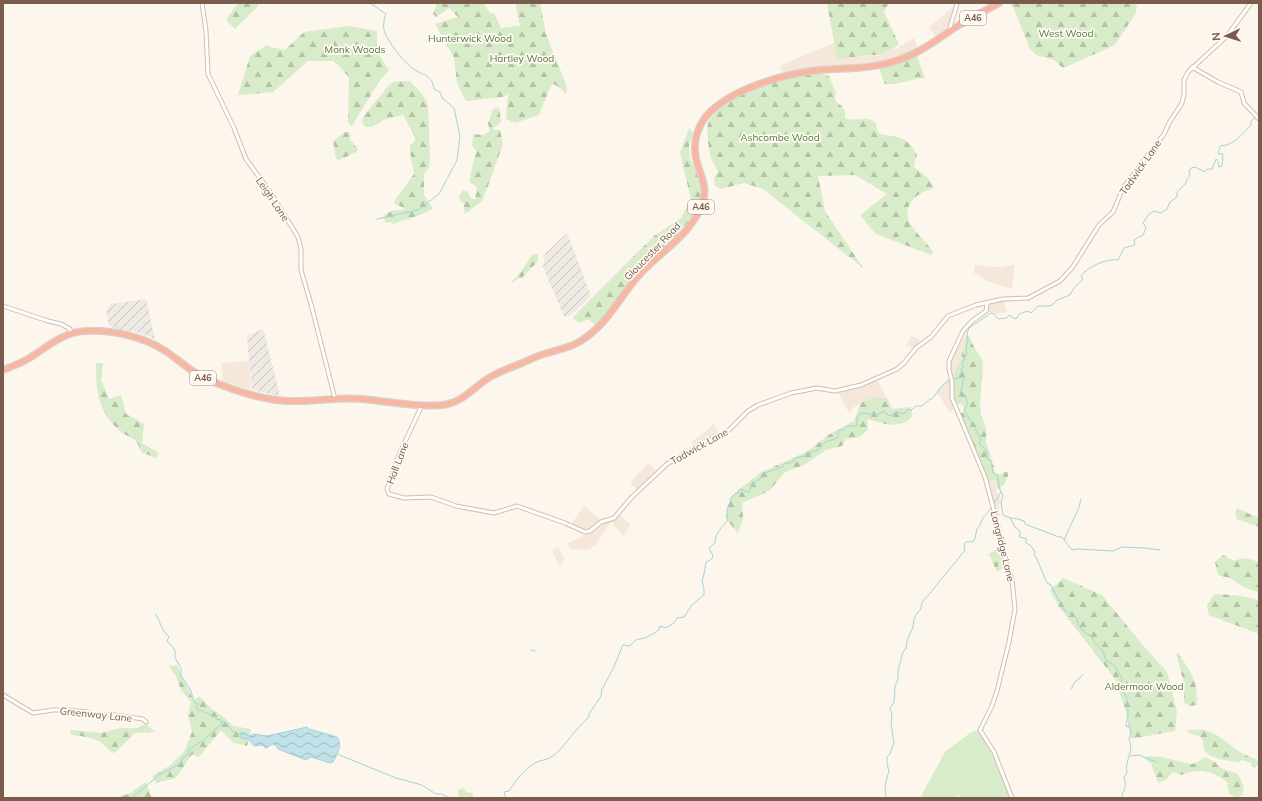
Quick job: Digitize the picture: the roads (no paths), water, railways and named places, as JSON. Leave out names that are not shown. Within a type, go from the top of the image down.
[{"type":"highway","name":"Gloucester Road","points":[[422,405],[445,405],[458,401],[493,375],[545,353],[574,345],[604,322],[639,275],[678,239],[692,222],[700,208],[704,197],[704,187],[697,163],[694,144],[702,123],[718,104],[742,92],[792,74],[864,68],[894,61],[917,52],[999,3]]},
{"type":"highway","name":"A46","points":[[3,370],[23,362],[59,338],[71,333],[100,331],[130,336],[143,340],[161,348],[189,369],[204,378],[263,398],[291,401],[360,399],[422,405]]},
{"type":"street","name":"Leigh Lane","points":[[202,3],[206,31],[208,74],[234,128],[246,159],[270,192],[298,237],[301,249],[301,270],[335,399]]},
{"type":"street","points":[[950,31],[950,26],[954,18],[957,3]]},
{"type":"street","name":"Tadwick Lane","points":[[441,501],[456,506],[494,513],[517,506],[587,532],[602,521],[614,518],[632,497],[667,464],[727,432],[754,407],[791,393],[816,388],[835,391],[852,388],[890,373],[904,363],[916,348],[931,337],[948,316],[976,305],[988,304],[1002,299],[1028,298],[1054,285],[1065,276],[1099,225],[1113,212],[1123,188],[1164,134],[1171,119],[1180,107],[1184,94],[1185,77],[1192,67],[1226,36],[1250,3]]},
{"type":"street","points":[[1192,67],[1218,82],[1241,92],[1244,103],[1259,120]]},
{"type":"street","name":"Langridge Lane","points":[[988,304],[986,311],[972,321],[963,331],[949,361],[949,369],[952,382],[952,398],[985,477],[1012,580],[1015,606],[1009,642],[997,691],[992,706],[980,730],[994,752],[1012,798]]},
{"type":"street","points":[[3,306],[61,324],[70,329],[71,333]]},
{"type":"street","name":"Hall Lane","points":[[422,405],[398,457],[387,491],[389,494],[404,498],[431,497],[441,501]]},
{"type":"street","name":"Greenway Lane","points":[[3,695],[33,713],[53,710],[67,710],[143,719],[146,722]]},
{"type":"water","points":[[307,727],[309,729],[337,737],[339,740],[338,753],[333,762],[330,763],[311,757],[306,760],[278,749],[276,745],[272,744],[265,748],[263,745],[254,746],[248,739],[241,738],[241,733],[245,733],[249,736],[253,734],[267,736]]},
{"type":"waterway","points":[[370,3],[386,14],[384,30],[388,40],[400,56],[408,65],[429,78],[434,89],[440,92],[442,98],[454,108],[460,136],[457,160],[439,194],[418,210],[377,219]]},
{"type":"waterway","points":[[1123,798],[1122,794],[1125,786],[1124,777],[1127,773],[1126,768],[1131,748],[1129,739],[1131,732],[1130,727],[1126,726],[1128,714],[1127,699],[1120,685],[1122,680],[1121,676],[1114,665],[1107,661],[1103,651],[1095,643],[1092,637],[1082,630],[1078,624],[1077,618],[1064,610],[1064,607],[1059,601],[1051,585],[1047,583],[1034,555],[1035,552],[1031,546],[1025,542],[1027,539],[1020,537],[1020,531],[1015,527],[1010,518],[1003,515],[1001,503],[1003,495],[1000,490],[997,475],[993,473],[991,461],[987,459],[986,450],[979,444],[981,439],[964,410],[968,404],[965,395],[960,396],[964,375],[961,370],[967,353],[967,334],[969,328],[991,313],[998,319],[1007,318],[1009,315],[1015,319],[1019,314],[1028,311],[1031,313],[1038,306],[1052,305],[1057,300],[1070,295],[1074,288],[1083,279],[1081,276],[1092,266],[1108,260],[1118,260],[1124,248],[1135,245],[1134,240],[1143,235],[1146,228],[1143,223],[1149,214],[1154,211],[1161,213],[1167,209],[1170,202],[1177,197],[1177,192],[1186,183],[1191,168],[1195,167],[1205,172],[1207,169],[1212,169],[1216,159],[1219,167],[1222,166],[1223,154],[1218,154],[1220,146],[1230,144],[1238,138],[1251,125],[1251,121],[1255,118]]},
{"type":"waterway","points":[[953,379],[963,377]]},
{"type":"waterway","points":[[506,798],[504,792],[509,791],[524,772],[535,763],[553,756],[589,717],[589,714],[601,696],[602,689],[613,669],[623,645],[630,646],[637,640],[647,637],[659,630],[660,626],[666,628],[674,623],[677,618],[684,617],[692,605],[704,595],[702,581],[706,562],[712,559],[713,556],[709,548],[715,543],[718,533],[728,520],[727,508],[731,498],[738,493],[739,490],[741,489],[749,492],[753,483],[763,477],[762,474],[782,467],[784,464],[792,462],[795,458],[804,456],[819,449],[825,442],[838,437],[838,430],[843,430],[848,426],[856,426],[857,417],[862,413],[877,415],[884,411],[889,416],[897,412],[904,414],[908,409],[911,410],[916,406],[922,406],[932,399],[947,381],[950,380]]},
{"type":"waterway","points":[[994,503],[1001,492]]},
{"type":"waterway","points":[[1064,540],[1079,507],[1081,499]]},
{"type":"waterway","points":[[887,798],[885,789],[889,772],[887,757],[890,754],[894,743],[890,708],[894,702],[898,671],[903,652],[906,649],[907,641],[913,627],[914,619],[921,609],[921,604],[965,550],[964,545],[966,542],[973,542],[977,529],[983,518],[992,507]]},
{"type":"waterway","points":[[1010,518],[1024,521],[1025,524],[1062,537],[1072,550],[1113,551],[1122,547],[1160,550]]},
{"type":"waterway","points":[[156,614],[163,630],[169,637],[167,641],[175,650],[175,658],[181,668],[181,676],[190,689],[195,703],[198,704],[196,707],[197,709],[216,717],[216,719],[221,720],[221,723],[226,723],[236,735],[241,733]]},
{"type":"waterway","points":[[531,650],[535,651]]},
{"type":"waterway","points":[[1071,689],[1075,682],[1083,675]]},
{"type":"waterway","points":[[132,798],[159,775],[159,773],[161,774],[181,763],[183,758],[189,753],[188,750],[205,739],[221,724]]},
{"type":"waterway","points":[[337,754],[396,778],[422,785],[436,794],[442,794],[449,798]]},
{"type":"waterway","points":[[1130,756],[1139,755],[1156,762]]},
{"type":"park label","name":"West Wood","points":[[1066,33]]},
{"type":"park label","name":"Hunterwick Wood","points":[[470,38]]},
{"type":"park label","name":"Monk Woods","points":[[355,49]]},
{"type":"park label","name":"Hartley Wood","points":[[522,58]]},
{"type":"park label","name":"Ashcombe Wood","points":[[780,137]]},
{"type":"park label","name":"Aldermoor Wood","points":[[1144,686]]}]
